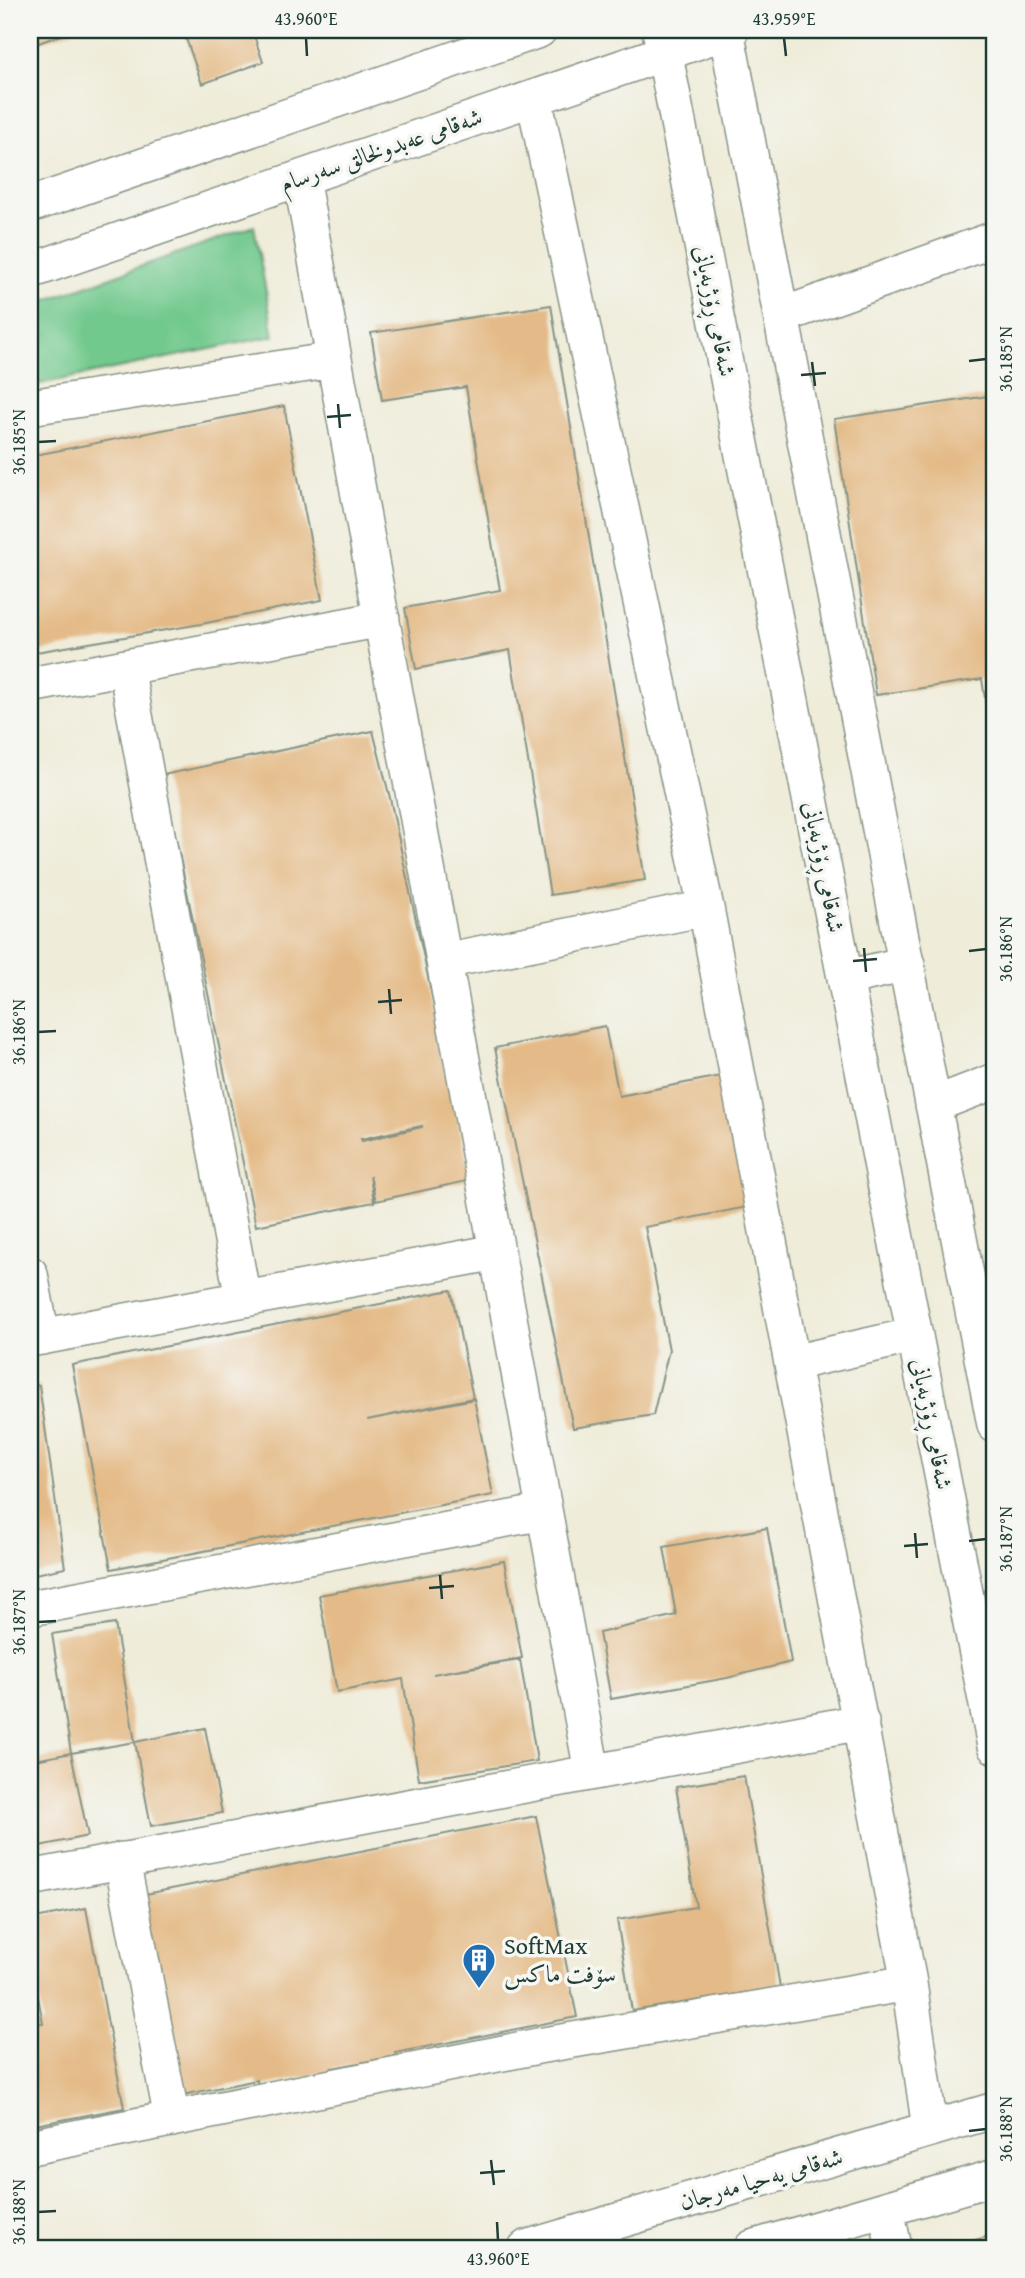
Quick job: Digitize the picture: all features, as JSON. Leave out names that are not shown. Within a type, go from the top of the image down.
[{"type":"street","points":[[30,205],[539,30]]},
{"type":"street","points":[[728,30],[933,1105],[990,1373],[995,1425]]},
{"type":"street","name":"شەقامی عەبدولخالق سەرسام","points":[[30,271],[534,98],[662,41],[728,30]]},
{"type":"street","name":"شەقامی ڕۆژبەیانی","points":[[662,41],[995,1746]]},
{"type":"street","points":[[534,98],[706,908],[909,1983],[930,2129]]},
{"type":"street","points":[[301,178],[592,1772]]},
{"type":"street","points":[[781,316],[995,239]]},
{"type":"street","points":[[30,407],[334,360]]},
{"type":"street","points":[[30,685],[382,619]]},
{"type":"street","points":[[127,667],[243,1299]]},
{"type":"street","points":[[444,961],[706,908]]},
{"type":"street","points":[[845,978],[907,964]]},
{"type":"street","points":[[933,1105],[995,1081]]},
{"type":"street","points":[[30,1274],[36,1338],[497,1252]]},
{"type":"street","points":[[792,1363],[915,1335]]},
{"type":"street","points":[[30,1608],[544,1512]]},
{"type":"street","points":[[30,1878],[861,1723]]},
{"type":"street","points":[[122,1860],[172,2119]]},
{"type":"street","points":[[30,2147],[538,2046],[909,1983]]},
{"type":"street","name":"شەقامی یەحیا مەرجان","points":[[526,2248],[995,2110]]},
{"type":"street","points":[[752,2248],[995,2177]]},
{"type":"street","points":[[886,2209],[894,2248]]},
{"type":"green space","points":[[254,226],[274,336],[30,386],[30,306]]},
{"type":"building","points":[[30,30],[75,30],[30,46]]},
{"type":"building","points":[[183,30],[252,30],[263,62],[202,84]]},
{"type":"building","points":[[551,305],[645,880],[550,895],[510,650],[416,669],[405,608],[500,590],[466,387],[382,400],[371,333]]},
{"type":"building","points":[[995,395],[994,757],[982,679],[876,695],[834,419]]},
{"type":"building","points":[[284,406],[322,600],[30,653],[30,456]]},
{"type":"building","points":[[373,731],[390,798],[471,1180],[376,1201],[370,1176],[374,1202],[256,1226],[163,775]],"holes":[[[422,1126],[362,1141],[361,1139]]]},
{"type":"building","points":[[605,1026],[619,1096],[726,1075],[752,1206],[645,1227],[669,1350],[653,1415],[573,1428],[495,1048]]},
{"type":"building","points":[[451,1290],[473,1398],[367,1420],[474,1399],[493,1495],[111,1569],[72,1365]]},
{"type":"building","points":[[39,1385],[65,1568],[30,1575],[30,1387]]},
{"type":"building","points":[[767,1528],[791,1662],[727,1678],[611,1699],[599,1633],[676,1615],[664,1547]]},
{"type":"building","points":[[504,1561],[522,1658],[433,1674],[520,1660],[537,1761],[419,1780],[403,1679],[337,1692],[319,1595]]},
{"type":"building","points":[[115,1624],[135,1742],[71,1753],[52,1634]]},
{"type":"building","points":[[205,1728],[222,1813],[151,1826],[135,1742]]},
{"type":"building","points":[[71,1753],[88,1836],[30,1848],[30,1761]]},
{"type":"building","points":[[744,1776],[780,1987],[632,2011],[617,1920],[696,1907],[676,1787]]},
{"type":"building","points":[[536,1816],[577,2017],[395,2053],[396,2056],[332,2068],[332,2071],[258,2087],[257,2080],[177,2096],[136,1896]]},
{"type":"building","points":[[86,1908],[124,2108],[30,2126],[30,2025],[43,2023],[30,1954],[30,1919]]},
{"type":"building","points":[[995,2234],[995,2248],[950,2248]]},
{"type":"place","name":"SoftMax سۆفت ماکس","points":[[479,1990]]}]
